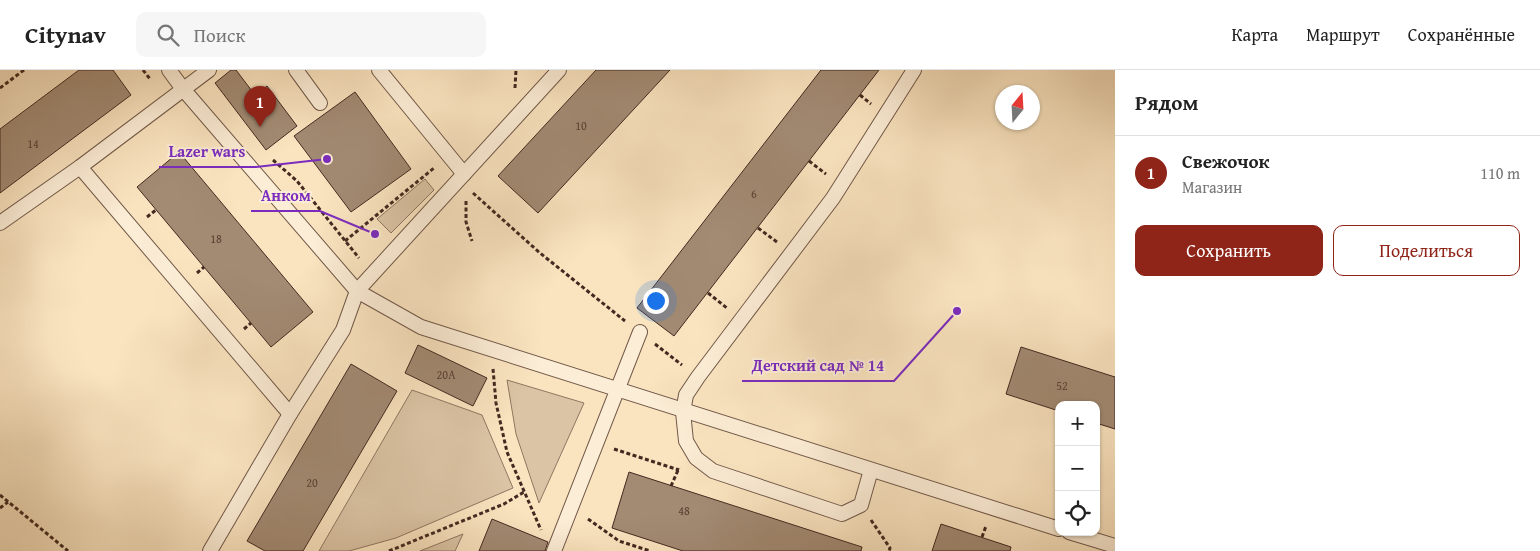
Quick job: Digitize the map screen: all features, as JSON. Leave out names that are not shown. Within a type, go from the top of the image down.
[{"type":"lane","points":[[169,70],[183,89],[357,291],[421,327],[683,412],[1055,527]]},
{"type":"lane","points":[[0,223],[80,167],[209,70]]},
{"type":"lane","points":[[296,70],[320,103]]},
{"type":"lane","points":[[379,70],[449,156],[462,181]]},
{"type":"lane","points":[[210,551],[290,414],[343,330],[357,291],[462,181],[559,70]]},
{"type":"lane","points":[[872,470],[861,505],[842,514],[713,471],[696,458],[686,441],[683,412],[686,395],[698,377],[833,198],[914,70]]},
{"type":"lane","points":[[80,167],[290,414]]},
{"type":"lane","points":[[554,551],[640,332]]},
{"type":"lane","points":[[1083,536],[1115,546]]},
{"type":"path","points":[[0,88],[24,70]]},
{"type":"path","points":[[345,241],[449,156]]},
{"type":"path","points":[[431,171],[462,181],[540,253],[698,377]]},
{"type":"path","points":[[462,181],[466,222],[472,241]]},
{"type":"path","points":[[493,364],[496,403],[507,452],[543,535]]},
{"type":"path","points":[[389,551],[504,504],[524,492]]},
{"type":"path","points":[[0,495],[68,551]]},
{"type":"path","points":[[0,508],[8,502]]},
{"type":"path","points":[[861,505],[891,550]]},
{"type":"path","points":[[571,506],[619,541],[650,551]]},
{"type":"shaded area","points":[[425,179],[434,190],[391,233],[377,219]]},
{"type":"shaded area","points":[[507,380],[584,403],[539,503],[516,434]]},
{"type":"shaded area","points":[[412,390],[482,415],[513,488],[396,538],[349,551],[319,551]]},
{"type":"shaded area","points":[[463,534],[455,551],[420,551]]},
{"type":"building","points":[[79,70],[113,70],[131,95],[0,193],[0,129]]},
{"type":"building","points":[[231,70],[236,70],[255,95],[267,86],[297,126],[266,150],[215,83]]},
{"type":"building","points":[[596,70],[670,70],[538,213],[498,176]]},
{"type":"building","points":[[821,70],[879,70],[674,336],[637,308]]},
{"type":"building","points":[[355,92],[411,169],[351,212],[294,136]]},
{"type":"building","points":[[179,152],[313,312],[271,347],[137,187]]},
{"type":"building","points":[[418,345],[487,378],[473,406],[405,373]]},
{"type":"building","points":[[1021,347],[1115,377],[1115,429],[1100,424],[1100,401],[1055,401],[1055,410],[1006,394]]},
{"type":"building","points":[[351,364],[397,391],[303,551],[265,551],[247,541]]},
{"type":"building","points":[[629,472],[862,547],[861,551],[683,551],[612,528]]},
{"type":"building","points":[[492,519],[548,542],[545,551],[479,551]]},
{"type":"building","points":[[941,524],[1011,547],[1010,551],[932,551]]},
{"type":"place","name":"Свежочок","points":[[260,127]]},
{"type":"place","name":"Lazer wars","points":[[327,159]]},
{"type":"place","name":"Анком","points":[[375,234]]},
{"type":"place","name":"Детский сад № 14","points":[[957,311]]}]
